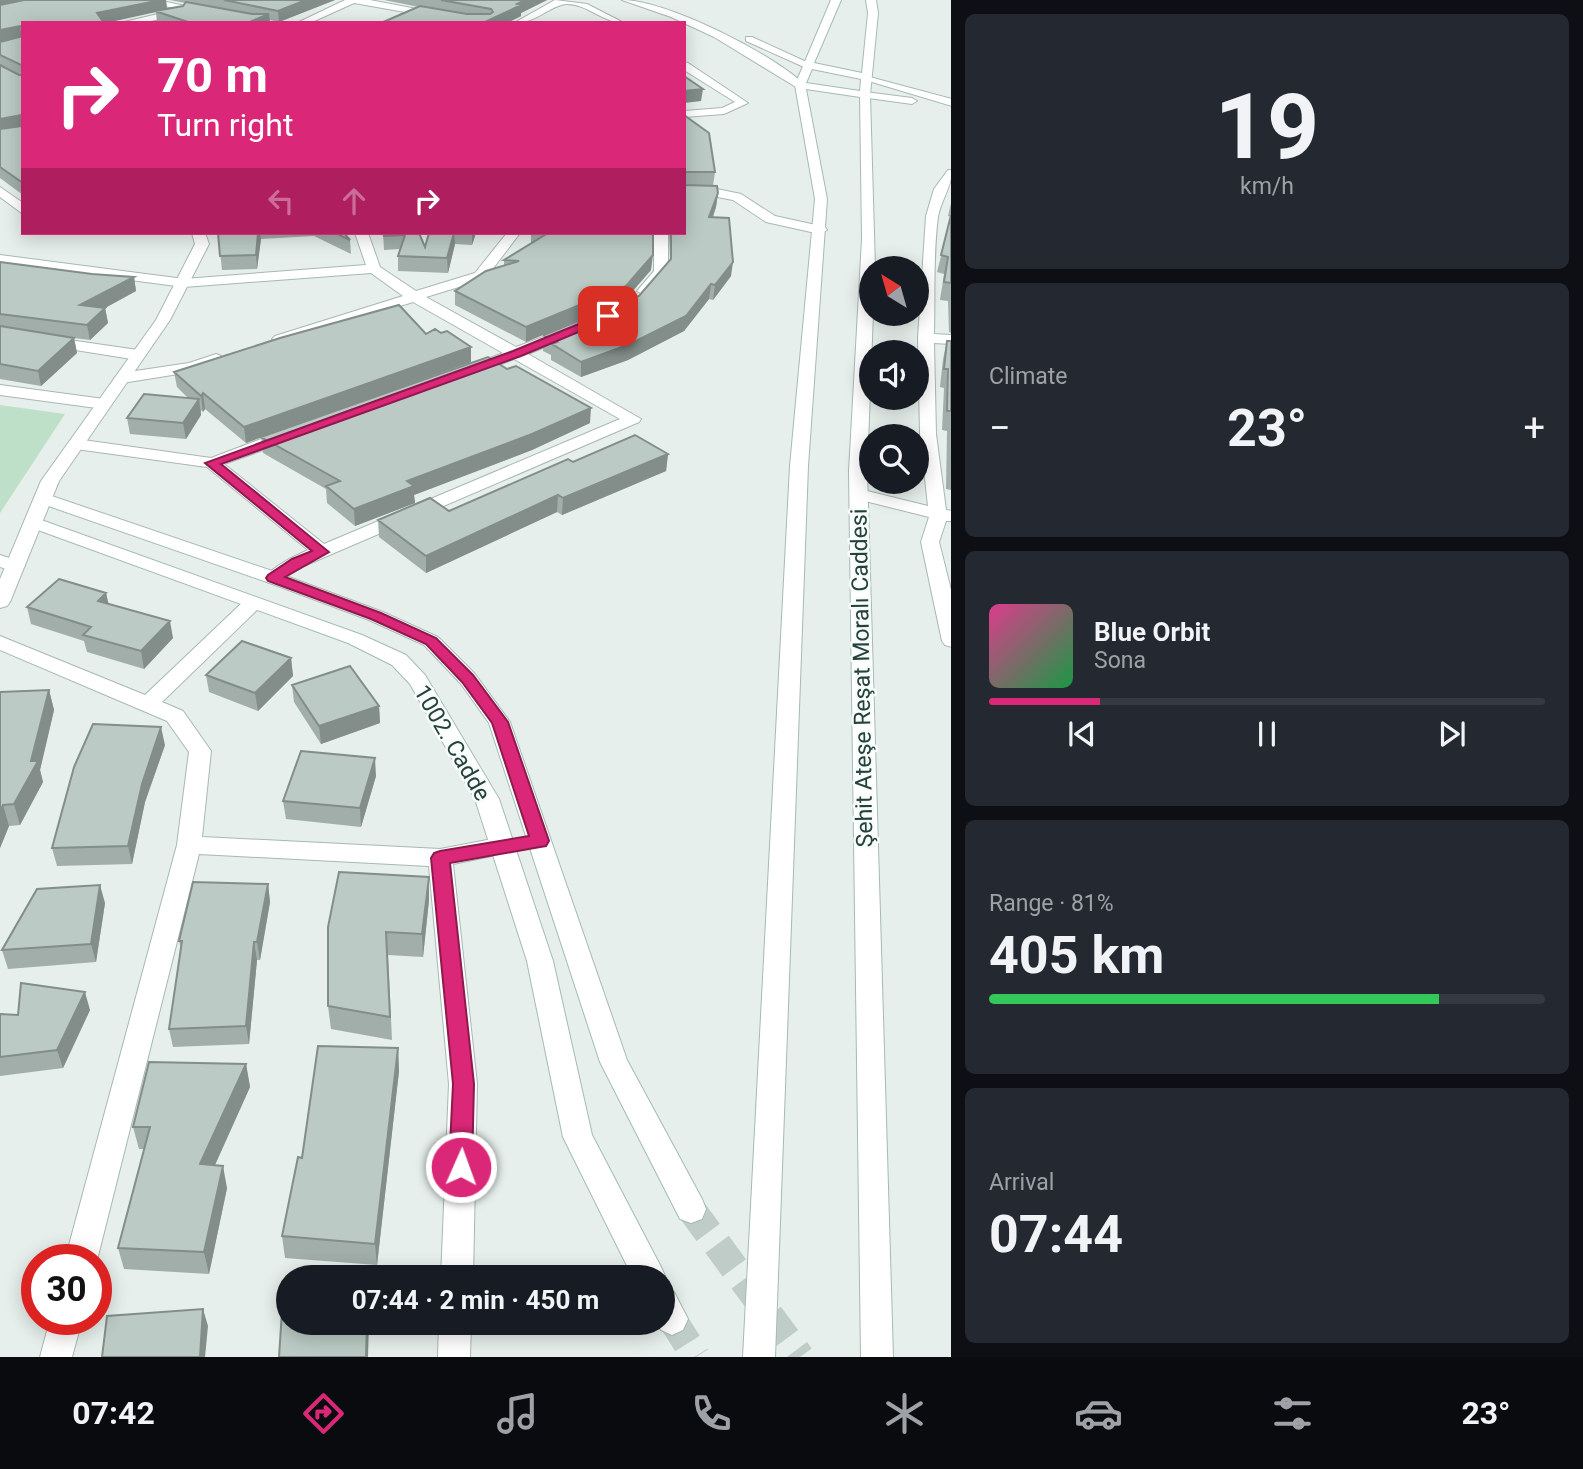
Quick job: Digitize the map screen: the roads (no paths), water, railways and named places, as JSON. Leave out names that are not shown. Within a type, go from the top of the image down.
[{"type":"street","points":[[141,0],[220,14]]},
{"type":"street","points":[[307,21],[354,0],[474,21]]},
{"type":"street","points":[[627,0],[650,5],[722,35],[800,85],[951,105]]},
{"type":"street","points":[[654,0],[708,20],[866,93],[951,105]]},
{"type":"street","points":[[759,1357],[799,466],[821,199],[800,85],[836,0]]},
{"type":"street","name":"Şehit Ateşe Reşat Moralı Caddesi","points":[[862,424],[869,239],[866,93],[873,13],[871,0]]},
{"type":"street","points":[[523,21],[563,1],[584,6],[615,21]]},
{"type":"street","points":[[135,21],[194,9]]},
{"type":"street","points":[[686,66],[743,103],[724,111],[686,114]]},
{"type":"street","points":[[951,175],[940,189],[932,215],[926,338],[928,434],[945,516],[930,542],[951,641]]},
{"type":"street","points":[[0,191],[21,208]]},
{"type":"street","points":[[686,192],[712,192],[737,197],[771,219],[820,230]]},
{"type":"street","points":[[0,602],[7,564],[33,523],[50,481],[163,320],[202,244],[200,235]]},
{"type":"street","points":[[148,704],[251,604],[274,578],[297,562],[633,419],[415,297],[374,269],[363,235]]},
{"type":"street","points":[[270,342],[480,276],[512,235]]},
{"type":"street","points":[[631,306],[661,272],[661,235]]},
{"type":"street","points":[[0,259],[184,283],[374,269]]},
{"type":"street","points":[[453,377],[580,327]]},
{"type":"street","points":[[0,334],[138,355]]},
{"type":"street","points":[[926,338],[951,340]]},
{"type":"street","points":[[122,378],[191,367],[230,355]]},
{"type":"street","points":[[0,390],[104,404]]},
{"type":"street","points":[[76,444],[212,463],[300,431]]},
{"type":"street","points":[[212,463],[322,552]]},
{"type":"street","points":[[859,494],[945,516]]},
{"type":"street","name":"Şehit Ateşe Reşat Moralı Caddesi","points":[[859,494],[877,1357]]},
{"type":"street","name":"1002. Cadde","points":[[43,498],[376,616],[431,641],[468,679],[499,722],[614,1062],[691,1209]]},
{"type":"street","name":"1002. Cadde","points":[[33,523],[251,604],[355,639],[399,660],[418,680],[487,799],[540,961],[578,1137],[643,1265]]},
{"type":"street","points":[[0,642],[175,716],[200,751],[189,845],[85,1244]]},
{"type":"street","points":[[189,845],[440,858],[540,841]]},
{"type":"street","points":[[440,858],[463,1084],[457,1265]]},
{"type":"street","points":[[56,1357],[62,1335]]},
{"type":"street","points":[[454,1357],[455,1335]]},
{"type":"tunnel","points":[[691,1209],[800,1357]]},
{"type":"tunnel","points":[[675,1324],[696,1357]]}]
